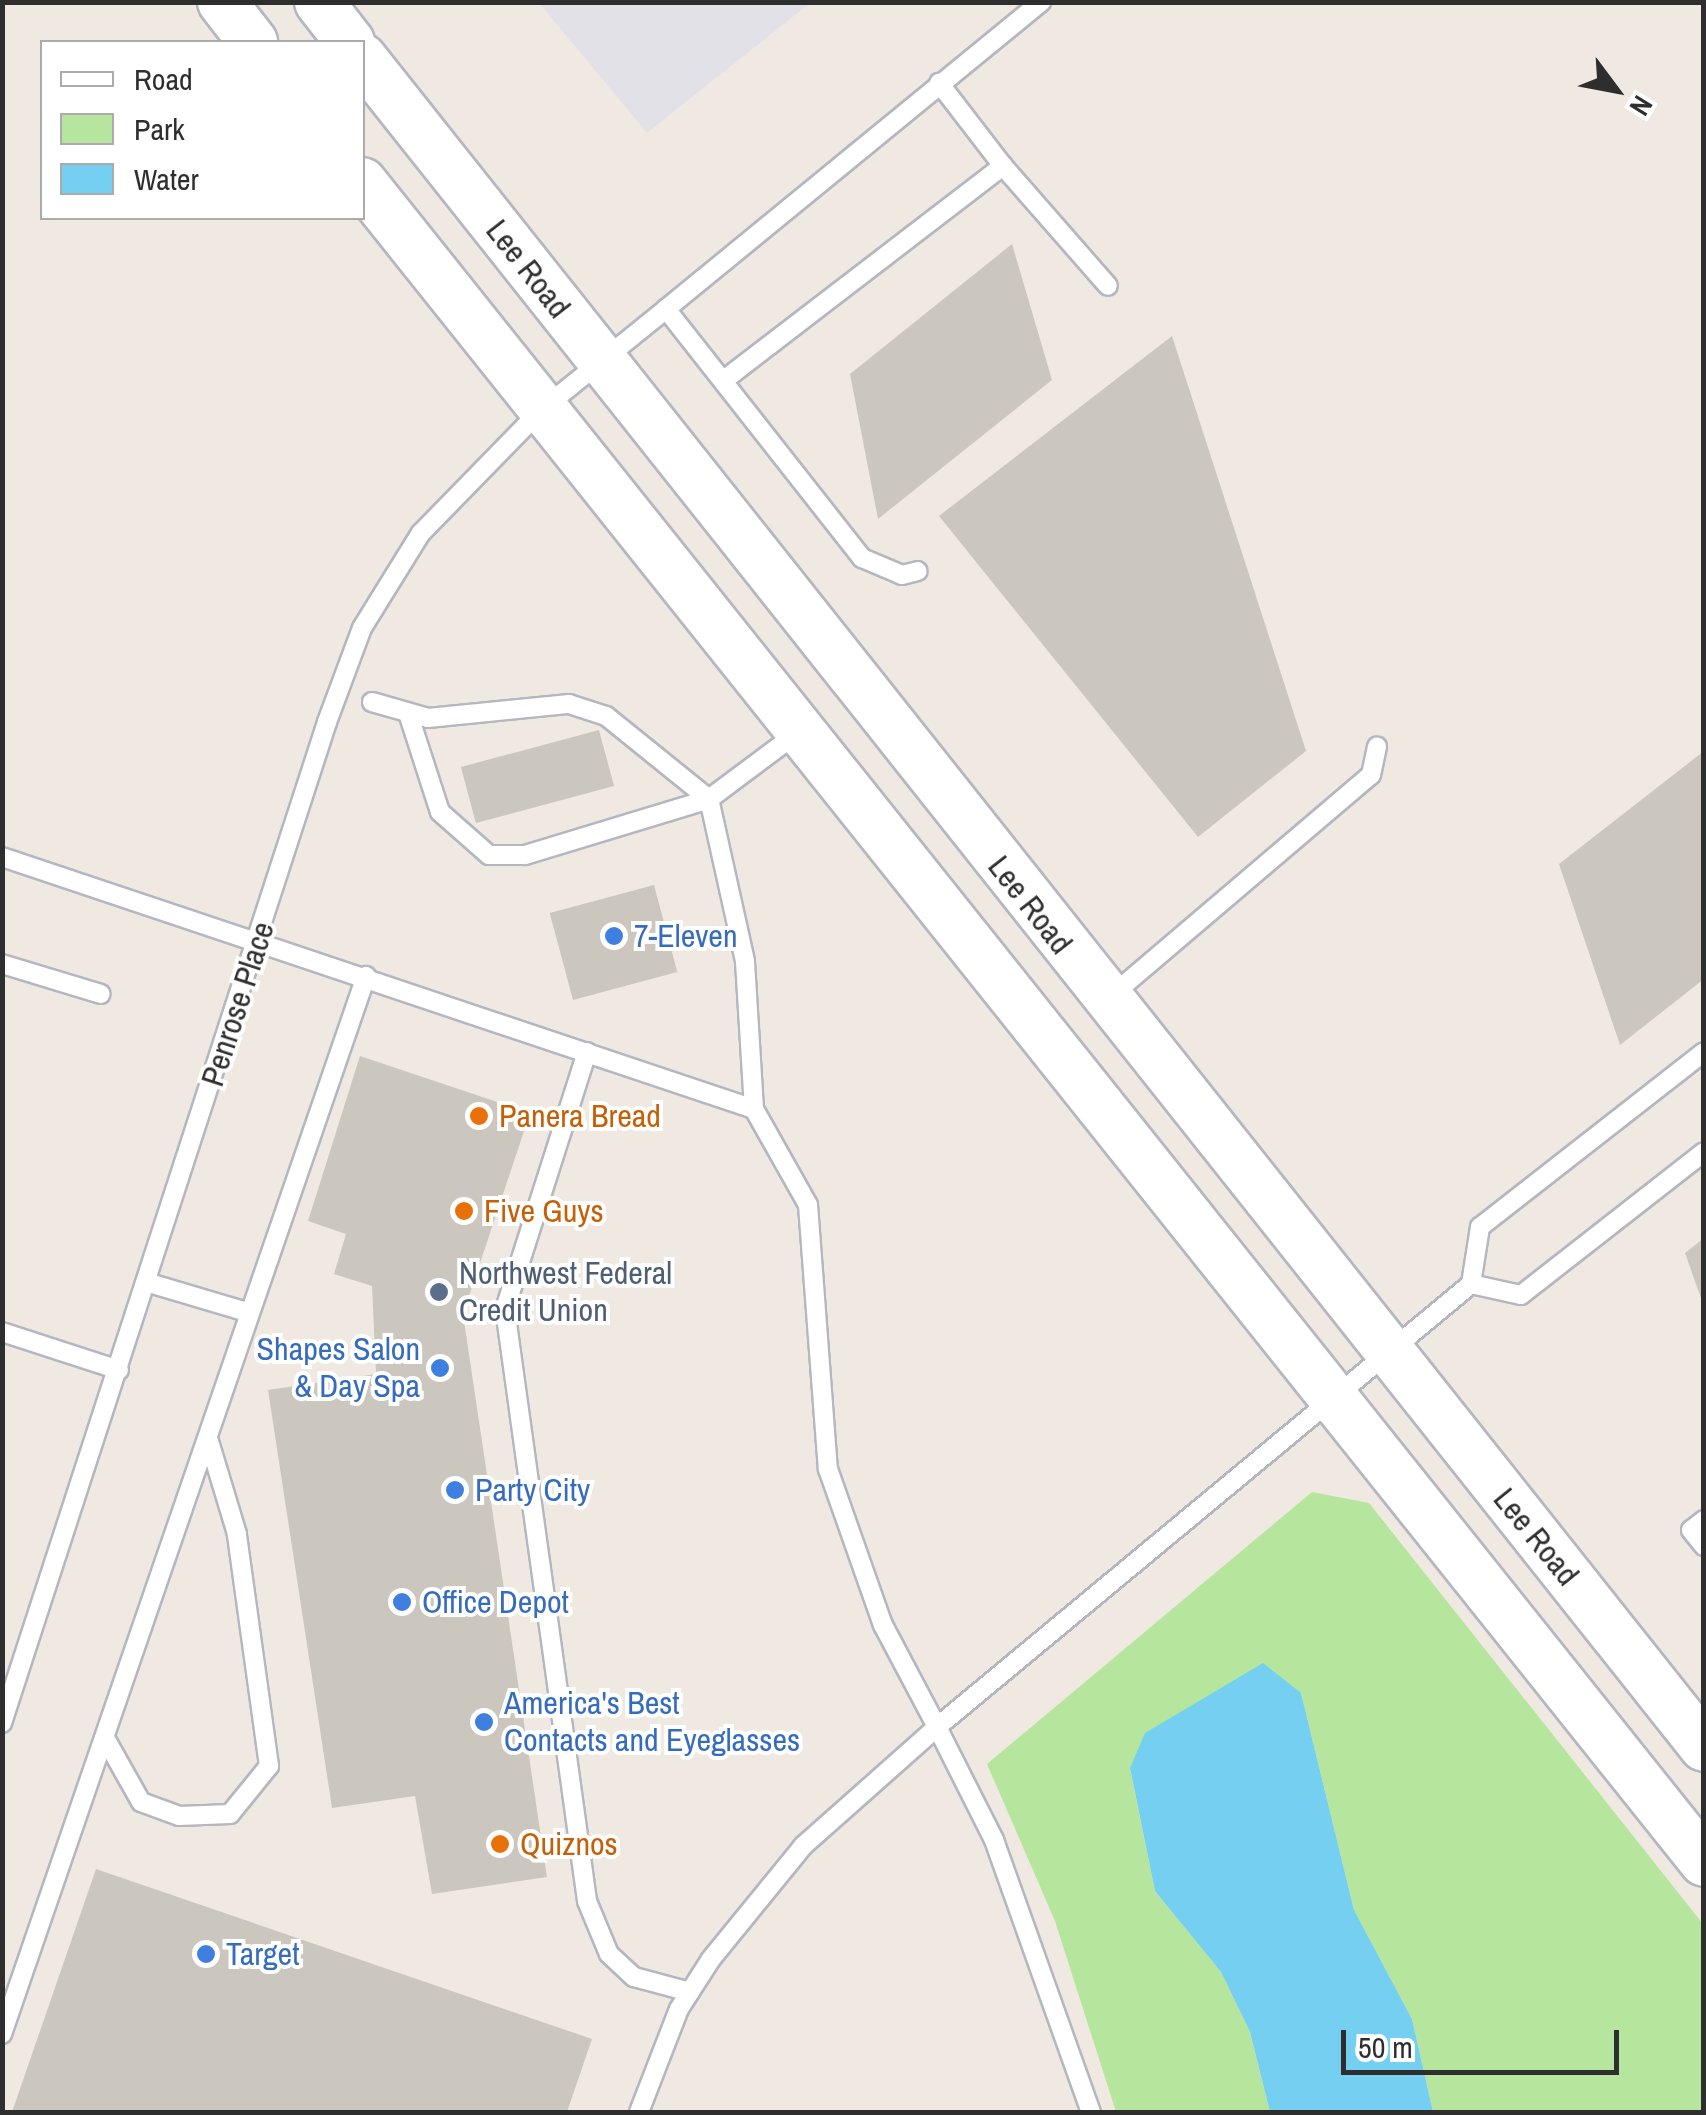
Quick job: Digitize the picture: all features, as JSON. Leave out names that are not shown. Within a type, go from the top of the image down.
[{"type":"street","points":[[222,2],[252,40]]},
{"type":"street","points":[[319,2],[348,40]]},
{"type":"street","name":"Lee Road","points":[[365,62],[1106,1000],[1704,1747]]},
{"type":"street","points":[[365,186],[1704,1862]]},
{"type":"lane","name":"Penrose Place","points":[[2,1723],[258,942],[371,611],[421,534],[541,410],[1041,2]]},
{"type":"lane","points":[[938,83],[1003,166],[1108,286]]},
{"type":"lane","points":[[724,380],[1003,166]]},
{"type":"lane","points":[[666,309],[862,558],[902,575],[918,571]]},
{"type":"lane","points":[[372,702],[409,716],[570,704],[606,716],[709,799],[745,961],[754,1110],[808,1205],[828,1469],[883,1625],[994,1840],[1092,2112]]},
{"type":"lane","points":[[409,716],[440,812],[489,855],[525,855],[709,799],[800,730]]},
{"type":"lane","points":[[1106,1000],[1371,775],[1377,747]]},
{"type":"lane","points":[[2,857],[366,976],[754,1110]]},
{"type":"lane","points":[[2,964],[100,994]]},
{"type":"lane","points":[[2,2034],[366,976]]},
{"type":"lane","points":[[587,1052],[504,1310],[586,1901],[609,1954],[634,1976],[690,1992]]},
{"type":"lane","points":[[639,2112],[690,1992],[802,1846],[937,1727],[1471,1284],[1480,1227],[1704,1052]]},
{"type":"lane","points":[[1471,1284],[1521,1295],[1704,1152]]},
{"type":"lane","points":[[149,1283],[250,1313]]},
{"type":"lane","points":[[2,1332],[119,1370]]},
{"type":"lane","points":[[105,1736],[141,1802],[178,1816],[230,1814],[269,1766],[237,1534],[208,1438]]},
{"type":"lane","points":[[1704,1520],[1690,1530],[1704,1546]]},
{"type":"shaded area","points":[[539,3],[810,3],[647,133]]},
{"type":"green space","points":[[1312,1492],[1369,1503],[1703,1924],[1703,2112],[1433,2112],[1412,2019],[1354,1910],[1301,1693],[1130,1769],[1155,1891],[1221,1972],[1250,2032],[1270,2112],[1116,2112],[1055,1921],[987,1764]]},
{"type":"water","points":[[1263,1663],[1301,1693],[1354,1910],[1412,2019],[1433,2112],[1270,2112],[1250,2032],[1221,1972],[1155,1891],[1130,1768],[1145,1733]]},
{"type":"building","points":[[1012,244],[1052,380],[878,519],[850,374]]},
{"type":"building","points":[[1172,336],[1306,751],[1198,837],[939,516]]},
{"type":"building","points":[[599,730],[614,786],[476,823],[461,767]]},
{"type":"building","points":[[1704,751],[1704,979],[1620,1045],[1559,864]]},
{"type":"building","points":[[654,885],[677,972],[573,1000],[550,913]]},
{"type":"building","points":[[360,1056],[530,1113],[463,1314],[547,1877],[432,1894],[415,1796],[332,1808],[268,1390],[376,1374],[372,1286],[334,1274],[346,1234],[308,1221]]},
{"type":"building","points":[[1704,1238],[1704,1304],[1703,1304],[1685,1253]]},
{"type":"building","name":"Target","points":[[96,1869],[592,2039],[567,2112],[12,2112]]},
{"type":"place","name":"7-Eleven","points":[[614,936]]},
{"type":"place","name":"Panera Bread","points":[[479,1116]]},
{"type":"place","name":"Five Guys","points":[[464,1211]]},
{"type":"place","name":"Northwest Federal Credit Union","points":[[439,1292]]},
{"type":"place","name":"Shapes Salon & Day Spa","points":[[440,1368]]},
{"type":"place","name":"Party City","points":[[455,1490]]},
{"type":"place","name":"Office Depot","points":[[402,1602]]},
{"type":"place","name":"America's Best Contacts and Eyeglasses","points":[[484,1722]]},
{"type":"place","name":"Quiznos","points":[[500,1844]]},
{"type":"place","name":"Target","points":[[206,1954]]}]
